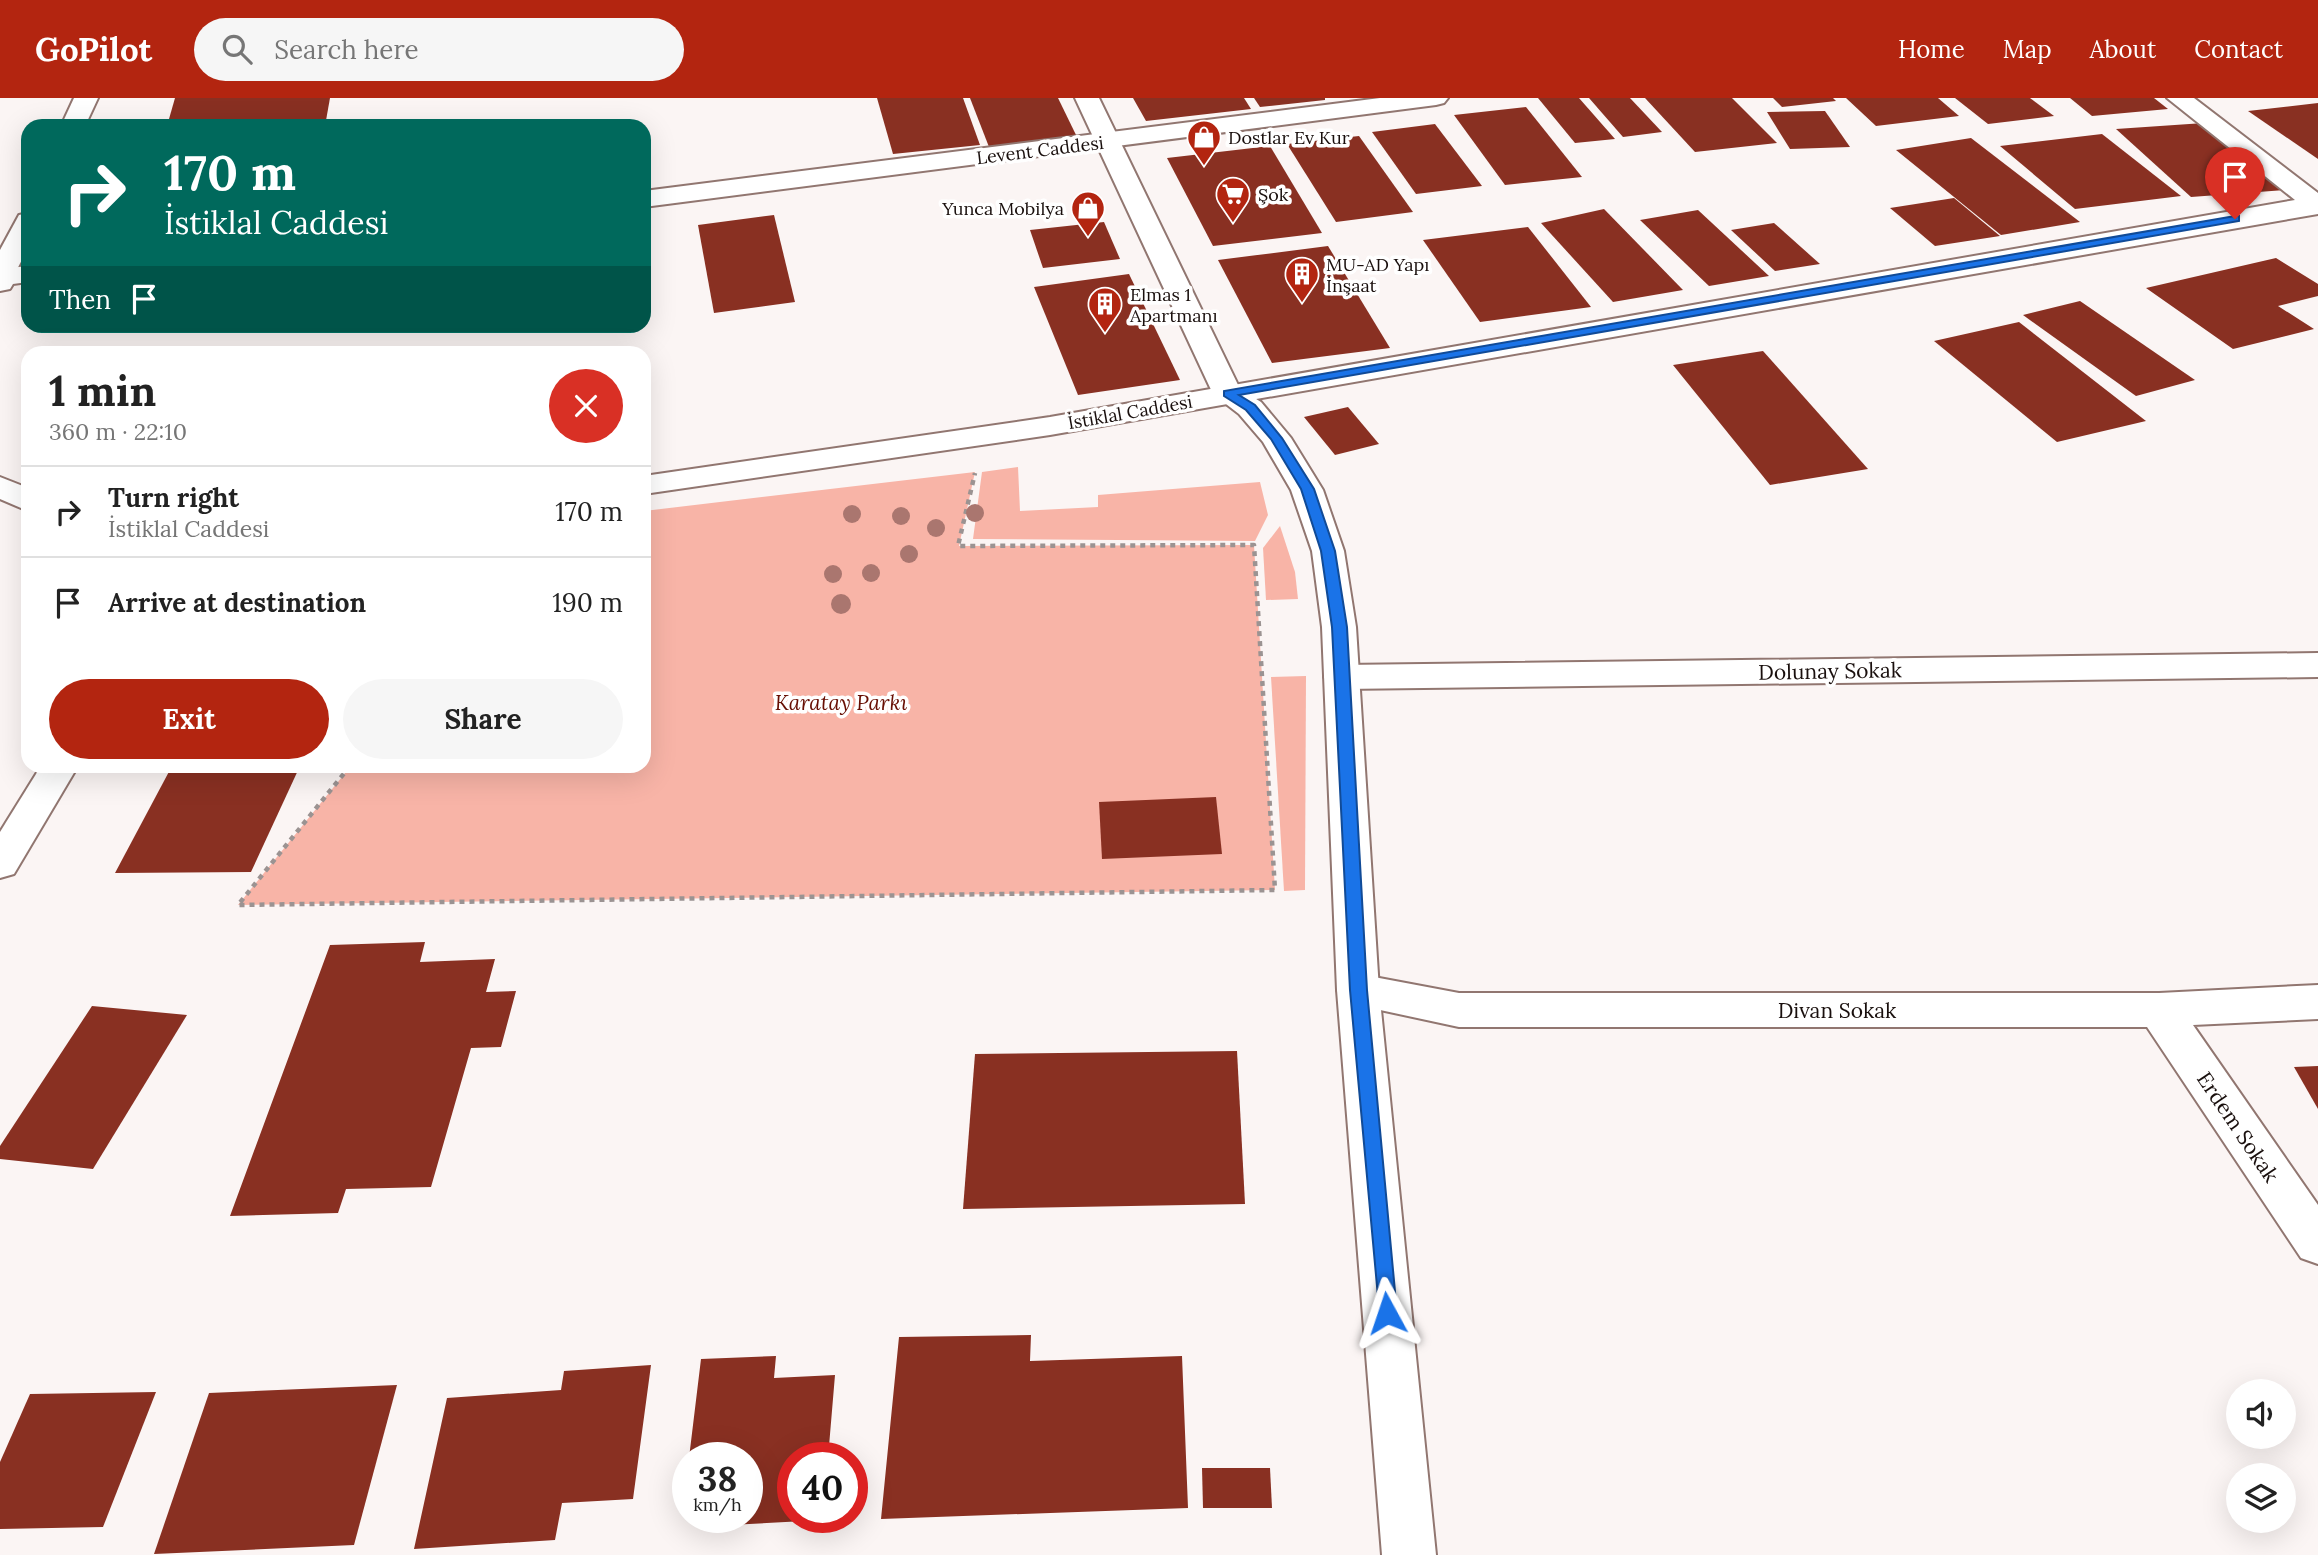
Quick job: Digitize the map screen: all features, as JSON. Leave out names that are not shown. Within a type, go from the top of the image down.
[{"type":"street","points":[[76,119],[86,98]]},
{"type":"street","points":[[1087,98],[1228,394],[1250,408],[1269,429],[1307,489],[1318,514],[1328,551],[1339,627],[1359,990],[1409,1555]]},
{"type":"street","name":"Levent Caddesi","points":[[651,198],[1109,142],[1436,98]]},
{"type":"street","points":[[2179,98],[2318,205]]},
{"type":"street","name":"İstiklal Caddesi","points":[[651,484],[1050,426],[2318,205]]},
{"type":"street","points":[[7,278],[21,240]]},
{"type":"street","points":[[0,486],[21,497]]},
{"type":"street","name":"Dolunay Sokak","points":[[1342,677],[2318,665]]},
{"type":"street","points":[[0,864],[56,773]]},
{"type":"street","name":"Divan Sokak","points":[[1359,990],[1459,1010],[2159,1010],[2318,1002]]},
{"type":"street","name":"Erdem Sokak","points":[[2159,1010],[2318,1243]]},
{"type":"path","points":[[344,773],[238,905],[1275,890],[1254,545],[958,546],[975,472],[962,474]]},
{"type":"green space","points":[[1018,467],[1020,511],[1098,507],[1098,495],[1260,482],[1268,515],[1255,541],[973,539],[982,472]]},
{"type":"green space","name":"Karatay Parkı","points":[[975,472],[959,546],[1254,545],[1275,890],[238,905],[345,773],[651,773],[651,510]]},
{"type":"green space","points":[[1280,526],[1295,572],[1298,599],[1266,600],[1263,548]]},
{"type":"green space","points":[[1306,676],[1305,890],[1284,891],[1271,677]]},
{"type":"building","points":[[175,98],[330,98],[326,119],[169,119]]},
{"type":"building","points":[[877,98],[963,98],[980,145],[893,154]]},
{"type":"building","points":[[970,98],[1058,98],[1077,137],[989,147]]},
{"type":"building","points":[[1133,98],[1244,98],[1251,109],[1146,121]]},
{"type":"building","points":[[1254,98],[1325,98],[1325,100],[1260,107]]},
{"type":"building","points":[[1538,98],[1579,98],[1615,139],[1575,143]]},
{"type":"building","points":[[1589,98],[1630,98],[1662,132],[1623,137]]},
{"type":"building","points":[[1645,98],[1732,98],[1777,143],[1695,152]]},
{"type":"building","points":[[1773,98],[1833,98],[1836,101],[1782,107]]},
{"type":"building","points":[[1846,98],[1938,98],[1959,116],[1876,126]]},
{"type":"building","points":[[1955,98],[2030,98],[2054,116],[1988,124]]},
{"type":"building","points":[[2070,98],[2154,98],[2168,109],[2092,116]]},
{"type":"building","points":[[2318,103],[2318,159],[2248,111]]},
{"type":"building","points":[[1526,107],[1582,177],[1505,185],[1454,115]]},
{"type":"building","points":[[1825,111],[1850,147],[1790,149],[1767,112]]},
{"type":"building","points":[[2204,123],[2285,190],[2191,197],[2116,129]]},
{"type":"building","points":[[1435,124],[1482,186],[1416,194],[1372,132]]},
{"type":"building","points":[[2102,134],[2181,196],[2075,209],[2000,146]]},
{"type":"building","points":[[1359,136],[1413,212],[1336,222],[1287,144]]},
{"type":"building","points":[[1971,138],[2080,222],[2001,235],[1896,150]]},
{"type":"building","name":"MU-AD Yapı İnşaat","points":[[1270,146],[1322,233],[1213,246],[1167,158]]},
{"type":"building","points":[[1954,198],[2000,236],[1935,246],[1890,208]]},
{"type":"building","points":[[1604,209],[1683,290],[1613,302],[1541,223]]},
{"type":"building","points":[[1698,210],[1769,276],[1709,286],[1640,220]]},
{"type":"building","points":[[774,215],[795,302],[714,313],[698,225]]},
{"type":"building","points":[[1104,222],[1120,259],[1043,268],[1030,230]]},
{"type":"building","points":[[1774,223],[1820,264],[1775,271],[1731,230]]},
{"type":"building","points":[[1528,227],[1591,307],[1480,322],[1423,240]]},
{"type":"building","name":"MU-AD Yapı İnşaat","points":[[1328,246],[1390,348],[1272,363],[1218,260]]},
{"type":"building","points":[[2276,258],[2318,284],[2318,296],[2278,306],[2314,329],[2233,349],[2146,288]]},
{"type":"building","name":"Elmas 1 Apartmanı","points":[[1129,274],[1180,380],[1078,395],[1034,287]]},
{"type":"building","points":[[2080,301],[2195,380],[2136,396],[2023,315]]},
{"type":"building","points":[[2019,322],[2146,421],[2057,442],[1934,341]]},
{"type":"building","points":[[1763,351],[1868,469],[1770,485],[1673,365]]},
{"type":"building","points":[[1348,407],[1379,444],[1335,455],[1304,417]]},
{"type":"building","points":[[168,773],[297,773],[251,872],[115,873]]},
{"type":"building","points":[[1216,797],[1222,854],[1102,859],[1099,802]]},
{"type":"building","points":[[425,942],[420,962],[495,959],[486,992],[516,991],[501,1047],[471,1048],[431,1187],[346,1189],[338,1213],[230,1216],[330,945]]},
{"type":"building","points":[[92,1006],[187,1015],[93,1169],[0,1159],[0,1146]]},
{"type":"building","points":[[1237,1051],[1245,1204],[963,1209],[975,1054]]},
{"type":"building","points":[[2318,1066],[2318,1109],[2294,1067]]},
{"type":"building","points":[[1031,1335],[1030,1361],[1182,1356],[1188,1508],[881,1519],[899,1337]]},
{"type":"building","points":[[776,1356],[774,1378],[835,1375],[829,1442],[777,1442],[777,1522],[763,1523],[763,1442],[691,1442],[701,1359]]},
{"type":"building","points":[[651,1365],[633,1499],[562,1503],[555,1540],[414,1549],[447,1398],[561,1390],[564,1371]]},
{"type":"building","points":[[397,1385],[354,1545],[154,1554],[209,1393]]},
{"type":"building","points":[[156,1392],[103,1527],[0,1529],[0,1462],[30,1394]]},
{"type":"building","points":[[1202,1468],[1270,1468],[1272,1508],[1203,1508]]},
{"type":"place","name":"Dostlar Ev Kur","points":[[1204,167]]},
{"type":"place","name":"Şok","points":[[1233,224]]},
{"type":"place","name":"Yunca Mobilya","points":[[1088,238]]},
{"type":"place","name":"MU-AD Yapı İnşaat","points":[[1302,304]]},
{"type":"place","name":"Elmas 1 Apartmanı","points":[[1105,334]]},
{"type":"route","points":[[1387,1313],[1359,990],[1339,627],[1328,551],[1318,514],[1294,466],[1263,420],[1228,394],[2235,219]]}]
